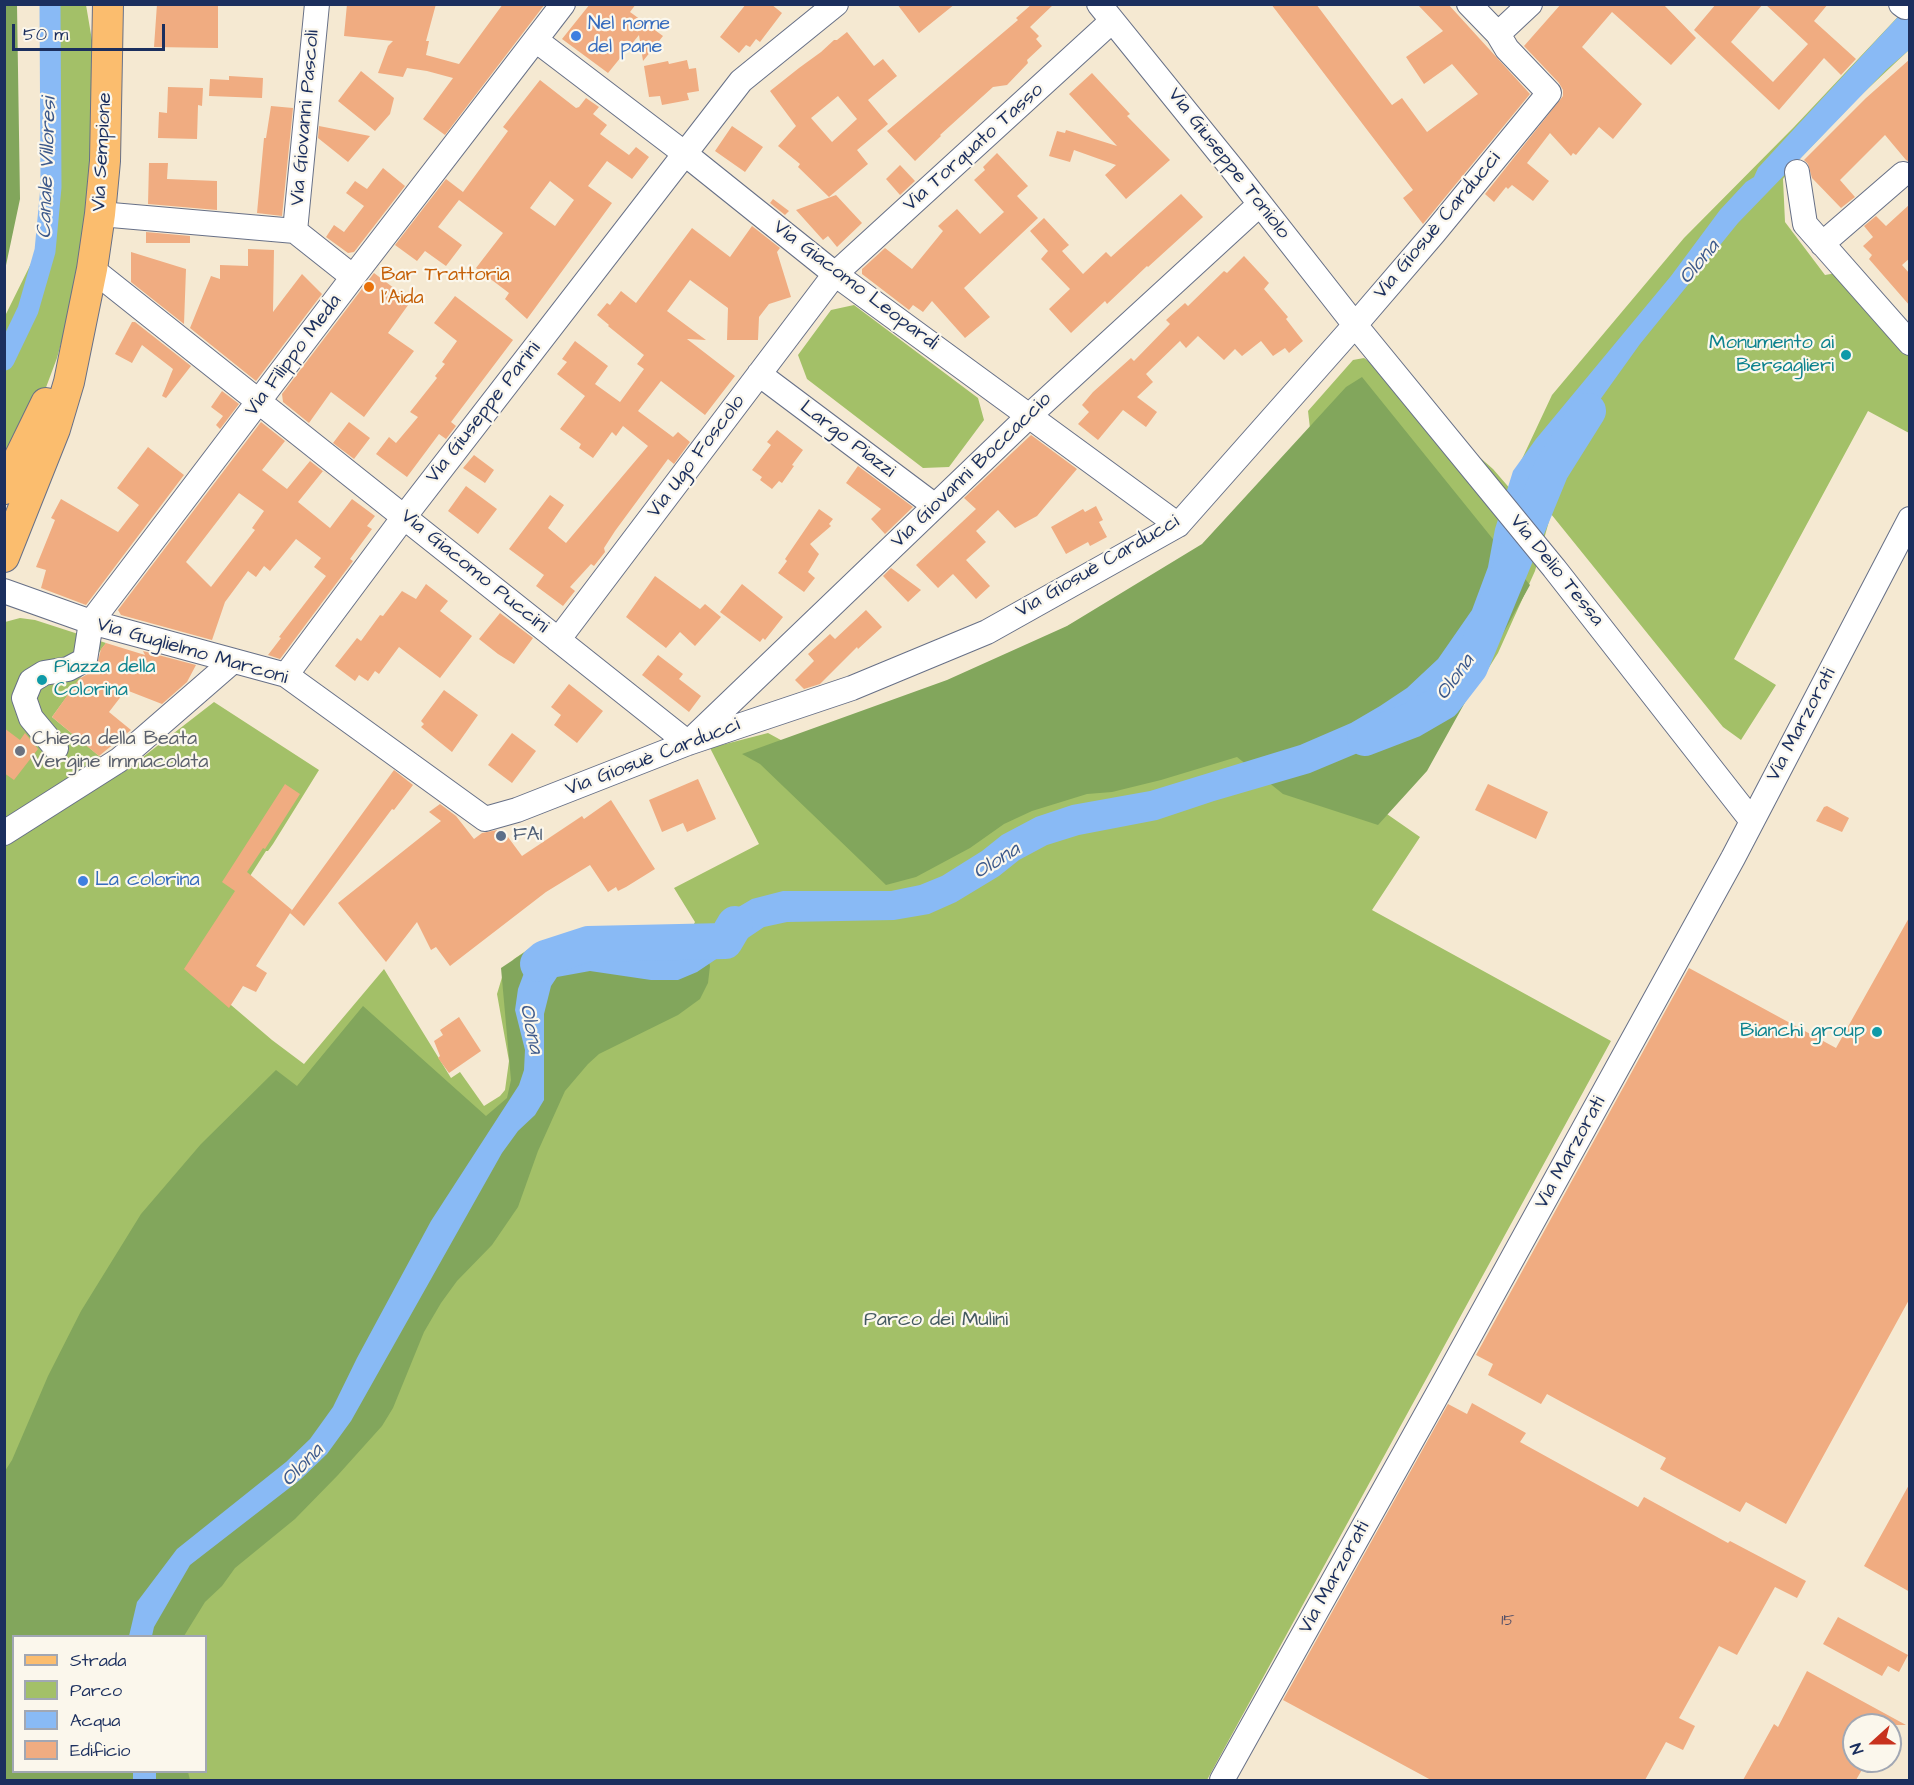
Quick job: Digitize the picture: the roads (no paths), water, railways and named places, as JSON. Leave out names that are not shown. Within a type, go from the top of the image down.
[{"type":"main road","name":"Via Sempione","points":[[4,557],[55,429],[69,382],[92,269],[105,161],[108,4]]},
{"type":"main road","name":"Via Sempione","points":[[4,489],[56,381],[85,299]]},
{"type":"street","name":"Via Giovanni Pascoli","points":[[295,231],[317,4]]},
{"type":"street","name":"Via Filippo Meda","points":[[91,622],[564,4]]},
{"type":"street","name":"Via Giuseppe Parini","points":[[286,675],[404,517],[741,81],[836,4]]},
{"type":"street","points":[[1469,4],[1498,34],[1530,4]]},
{"type":"street","points":[[1901,4],[1905,7],[1907,4]]},
{"type":"street","name":"Via Giuseppe Toniolo","points":[[1106,13],[1355,325]]},
{"type":"street","name":"Via Torquato Tasso","points":[[835,274],[1106,13]]},
{"type":"street","name":"Via Giosuè Carducci","points":[[485,819],[517,810],[688,743],[852,688],[987,632],[1178,525],[1355,325],[1549,93],[1507,49],[1498,34]]},
{"type":"street","name":"Via Giacomo Leopardi","points":[[537,41],[684,153],[835,274],[1178,525]]},
{"type":"street","points":[[1797,172],[1805,224],[1910,343]]},
{"type":"street","points":[[1822,244],[1903,174]]},
{"type":"street","name":"Via Giovanni Boccaccio","points":[[688,743],[1030,416],[1260,204]]},
{"type":"street","points":[[100,214],[295,231],[353,277]]},
{"type":"street","name":"Via Giacomo Puccini","points":[[92,269],[688,743]]},
{"type":"street","name":"Via Ugo Foscolo","points":[[558,640],[835,274]]},
{"type":"street","name":"Via Delio Tessa","points":[[1355,325],[1554,568],[1752,821]]},
{"type":"street","name":"Largo Piazzi","points":[[759,374],[935,507]]},
{"type":"street","name":"Via Marzorati","points":[[1222,1780],[1441,1388],[1752,821],[1910,519]]},
{"type":"street","name":"Via Guglielmo Marconi","points":[[4,591],[91,622],[286,675],[485,819]]},
{"type":"street","points":[[56,748],[31,718],[24,698],[31,681],[44,673],[68,669],[85,660],[91,622]]},
{"type":"street","points":[[4,833],[119,760],[233,661]]},
{"type":"water","points":[[1909,5],[1909,50],[1886,70],[1738,223],[1640,344],[1559,457],[1525,514],[1518,558],[1495,618],[1478,649],[1453,686],[1425,711],[1365,750],[1310,773],[1157,820],[1079,835],[1047,845],[1019,860],[999,876],[956,902],[929,914],[894,920],[787,922],[764,927],[697,972],[678,980],[651,980],[590,971],[557,977],[551,986],[544,1014],[544,1100],[535,1115],[518,1131],[502,1153],[351,1421],[327,1454],[301,1479],[190,1565],[154,1627],[152,1635],[129,1635],[137,1602],[177,1549],[286,1462],[310,1439],[333,1407],[431,1221],[519,1085],[524,1070],[525,1050],[515,1010],[518,989],[524,973],[540,954],[568,945],[594,946],[651,956],[673,953],[686,949],[714,929],[730,912],[752,899],[783,891],[891,891],[920,885],[942,876],[982,851],[1002,835],[1036,817],[1072,805],[1150,791],[1300,745],[1351,723],[1380,706],[1407,688],[1438,659],[1472,610],[1488,567],[1495,529],[1513,471],[1536,439],[1671,276],[1720,210],[1746,182],[1754,177],[1758,168]]},
{"type":"water","points":[[133,1773],[156,1773],[156,1780],[133,1780]]},
{"type":"waterway","name":"Canale Villoresi","points":[[4,360],[28,310],[45,251],[51,187],[50,4]]},
{"type":"waterway","name":"Olona","points":[[1365,738],[1412,720],[1443,702],[1470,667],[1551,470],[1588,411]]},
{"type":"waterway","name":"Olona","points":[[538,964],[545,958],[588,944],[725,941],[735,924]]},
{"type":"place","name":"Nel nome del pane","points":[[576,36]]},
{"type":"place","name":"Bar Trattoria l'Aida","points":[[369,287]]},
{"type":"place","name":"Monumento ai Bersaglieri","points":[[1846,355]]},
{"type":"place","name":"Piazza della Colorina","points":[[42,680]]},
{"type":"place","name":"Chiesa della Beata Vergine Immacolata","points":[[20,751]]},
{"type":"place","name":"FAI","points":[[501,836]]},
{"type":"place","name":"La colorina","points":[[83,881]]},
{"type":"place","name":"Bianchi group","points":[[1877,1032]]},
{"type":"park label","name":"Parco dei Mulini","points":[[936,1321]]}]
